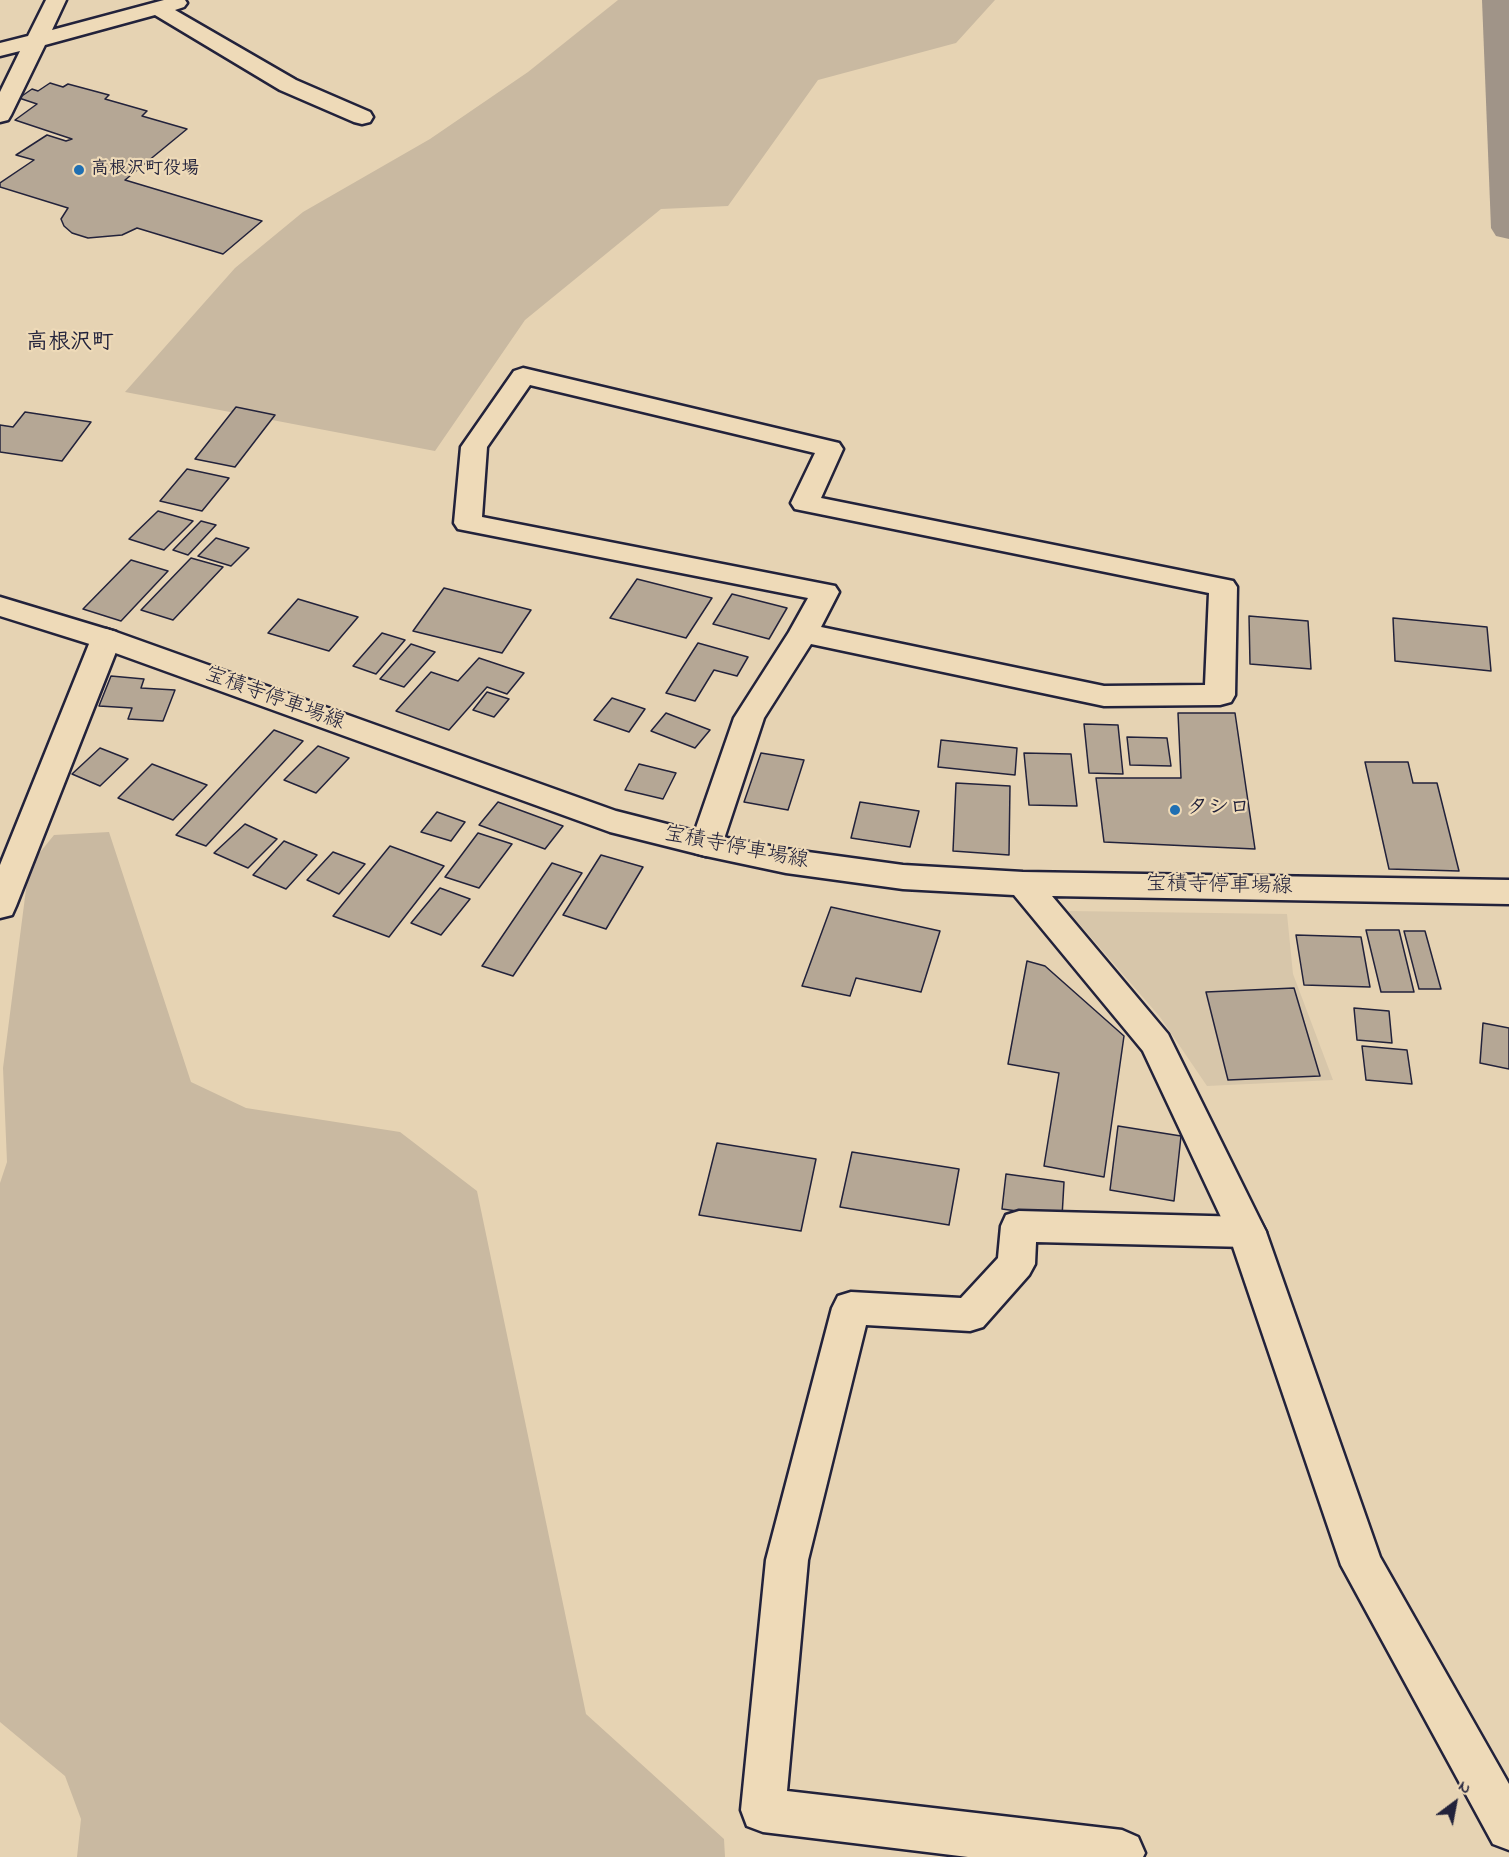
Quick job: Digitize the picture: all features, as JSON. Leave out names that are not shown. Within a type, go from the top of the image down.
[{"type":"street","points":[[0,115],[34,41],[56,0]]},
{"type":"street","points":[[0,50],[188,0]]},
{"type":"street","points":[[157,8],[288,85],[362,117]]},
{"type":"street","points":[[706,845],[749,718],[803,633],[825,592],[468,523],[474,447],[523,376],[830,449],[805,502],[1223,587],[1220,695],[1104,696],[803,633]]},
{"type":"street","name":"宝積寺停車場線","points":[[0,606],[106,639],[610,821],[706,845],[786,861],[903,877],[1023,885],[1509,892]]},
{"type":"street","points":[[0,906],[106,639]]},
{"type":"street","points":[[1023,885],[1155,1043],[1247,1232],[1362,1565],[1509,1828]]},
{"type":"street","points":[[1122,1853],[763,1810],[787,1560],[851,1308],[970,1315],[1016,1264],[1019,1226],[1247,1232]]},
{"type":"shaded area","points":[[618,0],[995,0],[956,43],[818,80],[728,206],[661,209],[525,320],[435,451],[125,392],[235,268],[303,212],[430,139],[528,72]]},
{"type":"shaded area","points":[[109,832],[191,1082],[246,1108],[400,1132],[477,1191],[586,1714],[724,1839],[725,1857],[77,1857],[81,1819],[65,1776],[0,1722],[0,1183],[7,1162],[3,1068],[29,866],[54,835]]},
{"type":"shaded area","points":[[1068,911],[1287,914],[1293,974],[1333,1080],[1207,1086],[1160,1017]]},
{"type":"building","name":"高根沢町役場","points":[[50,83],[63,87],[68,84],[109,95],[105,99],[147,111],[142,116],[187,129],[125,180],[262,221],[223,254],[137,228],[122,235],[88,238],[72,233],[64,226],[61,219],[68,208],[0,187],[0,183],[34,160],[16,155],[47,135],[66,141],[72,139],[15,120],[37,104],[19,98],[32,89],[38,91]]},
{"type":"building","points":[[236,407],[275,415],[235,467],[195,459]]},
{"type":"building","points":[[25,412],[91,422],[62,461],[0,452],[0,425],[13,427]]},
{"type":"building","points":[[187,469],[229,478],[202,511],[160,501]]},
{"type":"building","points":[[158,511],[193,521],[164,550],[129,539]]},
{"type":"building","points":[[201,521],[216,525],[188,555],[173,550]]},
{"type":"building","points":[[216,538],[249,548],[231,566],[198,556]]},
{"type":"building","points":[[191,558],[223,567],[173,620],[141,610]]},
{"type":"building","points":[[131,560],[168,571],[121,621],[83,609]]},
{"type":"building","points":[[637,579],[712,598],[686,638],[610,618]]},
{"type":"building","points":[[444,588],[531,610],[502,653],[413,631]]},
{"type":"building","points":[[732,594],[787,608],[769,639],[713,624]]},
{"type":"building","points":[[298,599],[358,617],[329,651],[268,633]]},
{"type":"building","points":[[1249,616],[1308,621],[1311,669],[1250,664]]},
{"type":"building","points":[[1393,618],[1487,627],[1491,671],[1395,661]]},
{"type":"building","points":[[382,633],[405,640],[376,674],[353,666]]},
{"type":"building","points":[[698,643],[748,657],[737,676],[714,670],[695,701],[666,693]]},
{"type":"building","points":[[411,644],[435,652],[404,687],[380,679]]},
{"type":"building","points":[[479,658],[524,673],[507,694],[487,687],[449,730],[396,711],[431,672],[458,681]]},
{"type":"building","points":[[111,676],[144,679],[141,688],[175,690],[163,721],[128,719],[132,708],[99,706]]},
{"type":"building","points":[[487,692],[509,699],[494,717],[473,710]]},
{"type":"building","points":[[612,698],[645,709],[629,732],[594,720]]},
{"type":"building","points":[[666,713],[710,730],[695,748],[651,731]]},
{"type":"building","name":"タシロ","points":[[1178,713],[1235,713],[1255,849],[1104,842],[1096,778],[1181,778]]},
{"type":"building","points":[[1084,724],[1118,725],[1123,774],[1089,773]]},
{"type":"building","points":[[274,730],[303,741],[206,846],[176,835]]},
{"type":"building","points":[[1127,737],[1167,738],[1171,766],[1130,765]]},
{"type":"building","points":[[941,740],[1017,748],[1015,775],[938,767]]},
{"type":"building","points":[[318,746],[349,758],[316,793],[284,780]]},
{"type":"building","points":[[100,748],[128,759],[100,786],[72,774]]},
{"type":"building","points":[[761,753],[804,760],[788,810],[744,802]]},
{"type":"building","points":[[1024,753],[1071,754],[1077,806],[1029,805]]},
{"type":"building","points":[[1365,762],[1408,762],[1413,783],[1437,783],[1459,871],[1389,869]]},
{"type":"building","points":[[152,764],[207,785],[173,820],[118,798]]},
{"type":"building","points":[[639,764],[676,773],[663,799],[625,790]]},
{"type":"building","points":[[956,783],[1010,786],[1009,855],[953,851]]},
{"type":"building","points":[[498,802],[563,826],[545,849],[479,825]]},
{"type":"building","points":[[860,802],[919,811],[910,847],[851,838]]},
{"type":"building","points":[[437,812],[465,822],[451,841],[421,832]]},
{"type":"building","points":[[245,824],[277,839],[248,868],[214,853]]},
{"type":"building","points":[[478,833],[512,844],[479,888],[445,877]]},
{"type":"building","points":[[284,841],[317,855],[286,889],[253,875]]},
{"type":"building","points":[[390,846],[444,866],[389,937],[333,916]]},
{"type":"building","points":[[333,852],[365,864],[339,894],[307,880]]},
{"type":"building","points":[[601,855],[643,867],[606,929],[563,915]]},
{"type":"building","points":[[552,863],[582,873],[513,976],[482,966]]},
{"type":"building","points":[[440,888],[470,899],[441,935],[411,923]]},
{"type":"building","points":[[831,907],[940,931],[921,992],[856,978],[850,996],[802,986]]},
{"type":"building","points":[[1366,930],[1399,930],[1414,992],[1381,992]]},
{"type":"building","points":[[1404,931],[1425,931],[1441,989],[1419,989]]},
{"type":"building","points":[[1296,935],[1361,937],[1370,987],[1304,985]]},
{"type":"building","points":[[1027,961],[1045,966],[1124,1036],[1104,1177],[1044,1166],[1059,1073],[1008,1064]]},
{"type":"building","points":[[1294,988],[1320,1076],[1228,1080],[1206,992]]},
{"type":"building","points":[[1354,1008],[1389,1011],[1392,1043],[1357,1040]]},
{"type":"building","points":[[1483,1023],[1509,1028],[1509,1069],[1480,1063]]},
{"type":"building","points":[[1362,1046],[1407,1050],[1412,1084],[1366,1080]]},
{"type":"building","points":[[1118,1126],[1181,1136],[1174,1201],[1110,1190]]},
{"type":"building","points":[[717,1143],[816,1159],[801,1231],[699,1215]]},
{"type":"building","points":[[852,1152],[959,1169],[949,1225],[840,1207]]},
{"type":"building","points":[[1006,1174],[1064,1182],[1062,1217],[1002,1209]]},
{"type":"waterway","points":[[1498,0],[1509,228]]},
{"type":"place","name":"高根沢町役場","points":[[79,170]]},
{"type":"place","name":"タシロ","points":[[1175,810]]},
{"type":"district","name":"高根沢町","points":[[70,344]]}]
